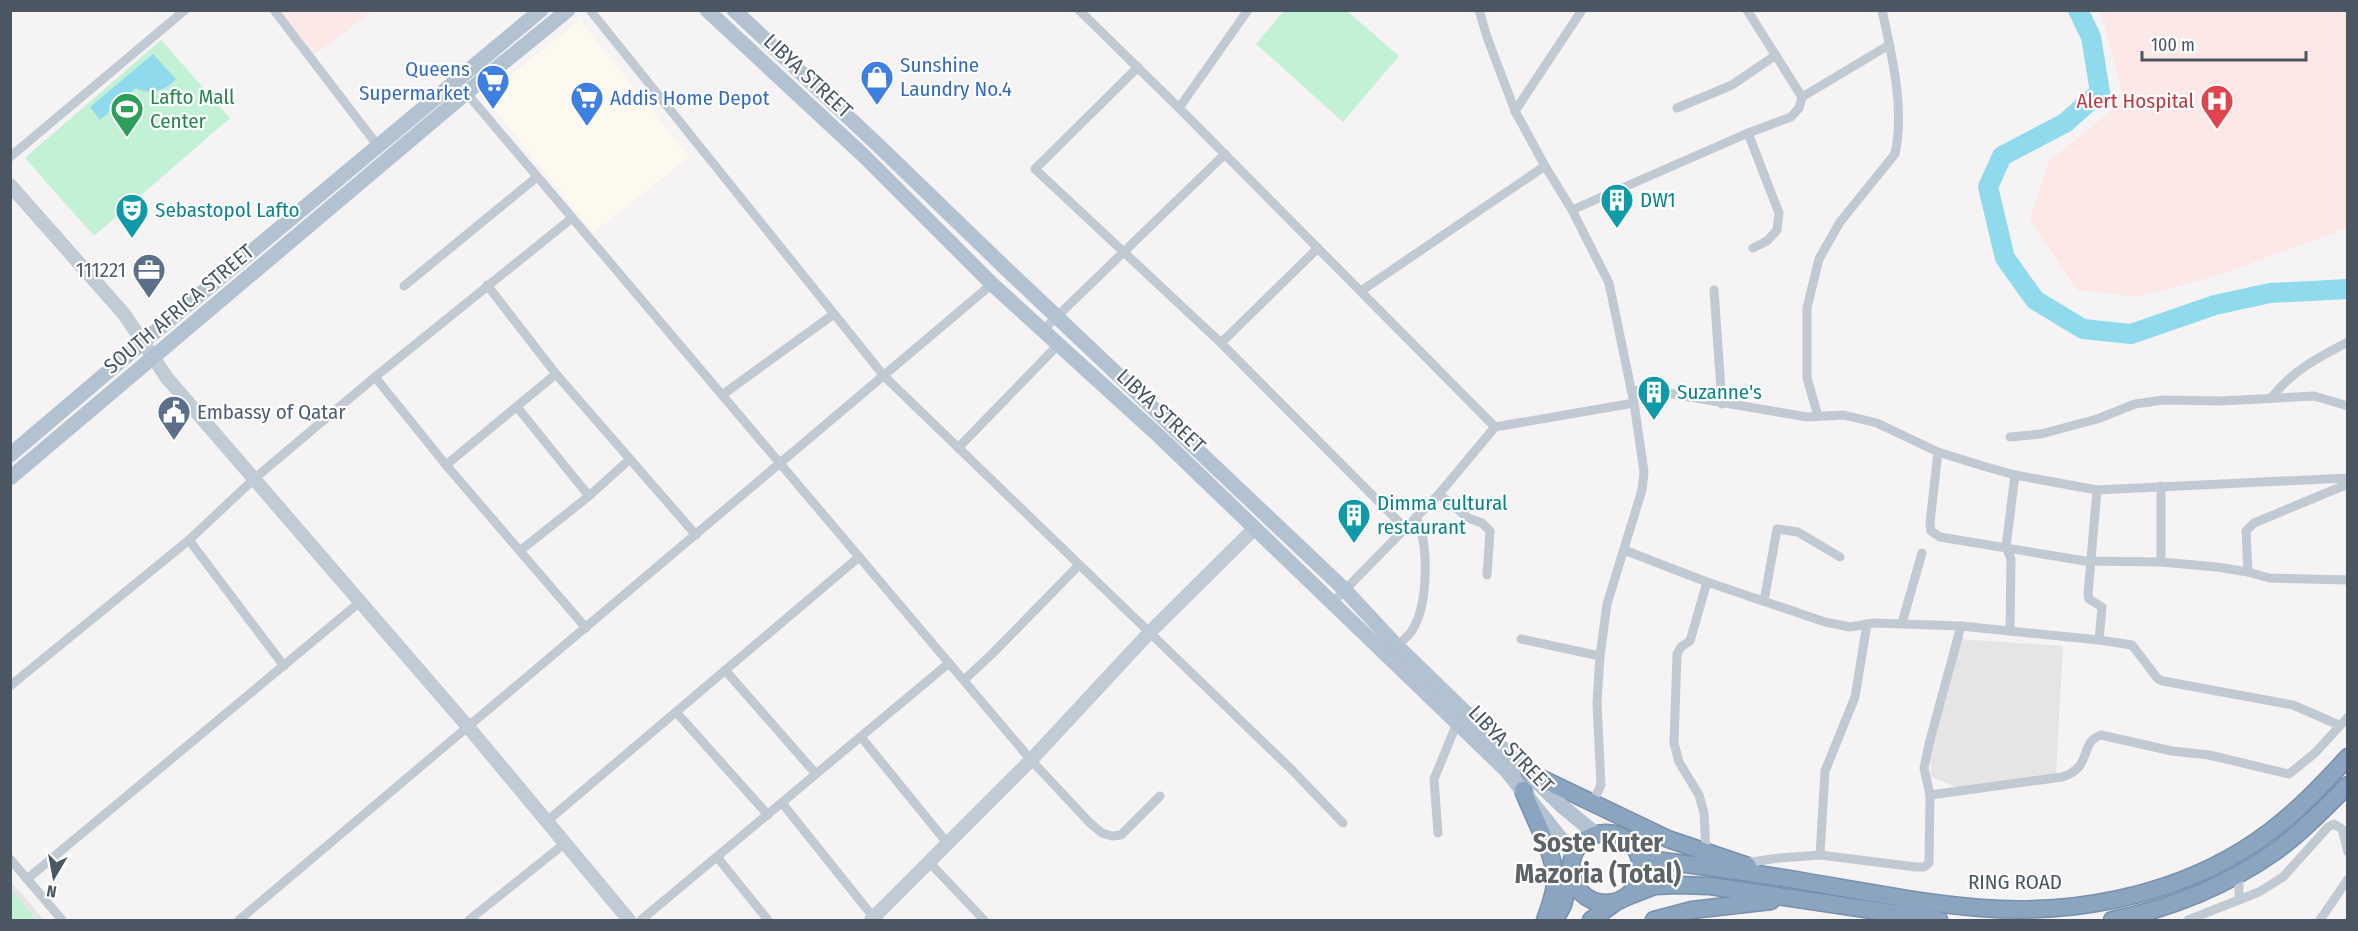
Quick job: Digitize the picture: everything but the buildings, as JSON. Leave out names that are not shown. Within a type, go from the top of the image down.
[{"type":"highway","name":"RING ROAD","points":[[1640,858],[1982,908],[2044,908],[2083,904],[2145,893],[2200,872],[2243,850],[2275,828],[2324,783],[2348,757]]},
{"type":"highway","points":[[1528,772],[1668,839],[1774,876]]},
{"type":"highway","points":[[2112,921],[2140,915],[2191,897],[2239,874],[2277,850],[2314,819],[2348,785]]},
{"type":"highway","points":[[1523,790],[1547,842],[1556,882],[1545,921]]},
{"type":"highway","points":[[1555,921],[1563,905],[1571,874],[1573,854],[1579,845],[1596,834],[1607,832],[1628,840],[1640,858],[1641,867],[1637,885],[1591,921]]},
{"type":"highway","points":[[1571,874],[1574,883],[1587,897],[1596,902],[1620,900],[1656,886],[1710,886],[1939,921]]},
{"type":"highway","points":[[1654,921],[1692,910],[1793,898]]},
{"type":"main road","name":"SOUTH AFRICA STREET","points":[[10,478],[154,358],[462,87],[541,10]]},
{"type":"main road","name":"SOUTH AFRICA STREET","points":[[10,455],[378,146],[568,10]]},
{"type":"main road","name":"LIBYA STREET","points":[[707,10],[864,156],[992,284],[1159,436],[1506,770],[1573,854]]},
{"type":"main road","name":"LIBYA STREET","points":[[734,10],[1345,590],[1397,646],[1563,807],[1596,834]]},
{"type":"street","points":[[10,157],[185,10]]},
{"type":"street","points":[[274,10],[378,146]]},
{"type":"street","points":[[590,10],[884,376],[1292,770],[1342,824]]},
{"type":"street","points":[[1079,10],[1495,427]]},
{"type":"street","points":[[1479,10],[1515,111],[1572,210],[1609,283],[1634,403],[1644,472],[1642,490],[1607,604],[1597,703],[1602,779],[1592,803]]},
{"type":"street","points":[[1515,111],[1582,10]]},
{"type":"street","points":[[1747,10],[1802,97]]},
{"type":"street","points":[[1818,416],[1807,378],[1807,308],[1819,259],[1840,222],[1895,154],[1899,122],[1882,10]]},
{"type":"street","points":[[1179,108],[1244,12]]},
{"type":"street","points":[[1572,210],[1748,133],[1791,117],[1799,108],[1802,97],[1889,45]]},
{"type":"street","points":[[1677,108],[1732,85],[1776,55]]},
{"type":"street","points":[[1138,68],[1035,169],[1221,343],[1405,528]]},
{"type":"street","points":[[462,87],[1031,760],[1090,823],[1102,833],[1112,836],[1121,835],[1160,796]]},
{"type":"street","points":[[1748,133],[1779,213],[1777,230],[1767,241],[1753,248]]},
{"type":"street","points":[[1043,330],[1225,154]]},
{"type":"street","points":[[1361,291],[1545,166]]},
{"type":"street","points":[[404,286],[537,177]]},
{"type":"street","points":[[10,185],[124,314],[167,378],[469,728],[629,921]]},
{"type":"street","points":[[10,686],[189,540],[255,478],[375,377],[486,285],[572,218]]},
{"type":"street","points":[[1221,343],[1318,248]]},
{"type":"street","points":[[239,921],[992,284]]},
{"type":"street","points":[[486,285],[556,374],[696,535]]},
{"type":"street","points":[[1714,290],[1722,404]]},
{"type":"street","points":[[722,395],[834,314]]},
{"type":"street","points":[[2271,398],[2294,373],[2318,356],[2348,342]]},
{"type":"street","points":[[958,448],[1058,345]]},
{"type":"street","points":[[446,465],[556,374]]},
{"type":"street","points":[[375,377],[446,465],[586,628]]},
{"type":"street","points":[[1631,390],[1661,392],[1807,417],[1844,415],[1877,423],[1938,452],[2015,475],[2097,490],[2348,478]]},
{"type":"street","points":[[2010,437],[2042,434],[2097,419],[2135,404],[2163,400],[2221,401],[2314,396],[2348,406]]},
{"type":"street","points":[[1333,602],[1439,494],[1495,427],[1634,403]]},
{"type":"street","points":[[517,407],[589,496]]},
{"type":"street","points":[[1938,452],[1931,531],[1940,537],[2085,561],[2161,562],[2248,572],[2269,578],[2348,580]]},
{"type":"street","points":[[521,550],[589,496],[630,459]]},
{"type":"street","points":[[2010,631],[2012,559],[2006,547],[2015,475]]},
{"type":"street","points":[[2248,572],[2246,531],[2254,523],[2348,484]]},
{"type":"street","points":[[2161,486],[2161,562]]},
{"type":"street","points":[[2097,490],[2088,594],[2089,599],[2102,607],[2099,640]]},
{"type":"street","points":[[1439,494],[1468,518],[1482,523],[1490,531],[1487,575]]},
{"type":"street","points":[[1397,646],[1411,632],[1425,588],[1423,533],[1416,517]]},
{"type":"street","points":[[782,803],[873,919],[1031,760],[1149,633],[1254,528]]},
{"type":"street","points":[[1764,601],[1778,529],[1798,532],[1840,557]]},
{"type":"street","points":[[189,540],[284,666]]},
{"type":"street","points":[[1624,550],[1707,582],[1826,622],[1850,627],[1902,623],[1961,626],[2132,645],[2158,679],[2163,681],[2293,705],[2339,725]]},
{"type":"street","points":[[1902,623],[1922,553]]},
{"type":"street","points":[[546,822],[859,556]]},
{"type":"street","points":[[964,680],[1079,565]]},
{"type":"street","points":[[1706,852],[1704,813],[1699,795],[1679,762],[1674,743],[1677,654],[1681,647],[1690,641],[1707,582]]},
{"type":"street","points":[[27,879],[360,602]]},
{"type":"street","points":[[1820,855],[1825,771],[1855,697],[1867,624]]},
{"type":"street","points":[[1740,864],[1820,855],[1924,867],[1929,863],[1930,795],[1924,768],[1961,626]]},
{"type":"street","points":[[1521,639],[1600,656]]},
{"type":"street","points":[[641,921],[949,663]]},
{"type":"street","points":[[725,670],[816,774]]},
{"type":"street","points":[[676,712],[768,814]]},
{"type":"street","points":[[1930,795],[2062,777],[2075,773],[2082,765],[2088,746],[2094,738],[2101,735],[2172,751],[2209,755],[2289,774],[2315,753],[2348,717]]},
{"type":"street","points":[[1438,833],[1434,779],[1457,723]]},
{"type":"street","points":[[861,737],[948,844]]},
{"type":"street","points":[[2188,921],[2259,892],[2283,877],[2328,827],[2334,824],[2342,829],[2348,852]]},
{"type":"street","points":[[469,921],[564,844]]},
{"type":"street","points":[[717,857],[768,921]]},
{"type":"street","points":[[10,859],[62,921]]},
{"type":"street","points":[[930,862],[984,921]]},
{"type":"street","points":[[2239,874],[2239,900]]},
{"type":"street","points":[[2320,921],[2348,879]]},
{"type":"shaded area","points":[[279,11],[372,11],[315,54]]},
{"type":"shaded area","name":"Alert Hospital","points":[[2100,11],[2347,11],[2347,228],[2225,273],[2139,297],[2077,290],[2030,220],[2049,161],[2125,100]]},
{"type":"shaded area","name":"Addis Home Depot","points":[[580,20],[689,157],[593,233],[484,96]]},
{"type":"shaded area","points":[[1959,639],[2063,646],[2056,774],[1959,788],[1931,777],[1930,745]]},
{"type":"shaded area","points":[[11,882],[44,920],[11,920]]},
{"type":"green space","points":[[1284,11],[1347,11],[1399,56],[1343,122],[1256,44]]},
{"type":"green space","name":"Lafto Mall Center","points":[[161,40],[230,118],[94,236],[25,158]]},
{"type":"green space","points":[[11,889],[36,920],[11,920]]},
{"type":"water","points":[[153,54],[176,79],[157,91],[147,92],[136,88],[100,120],[90,107]]},
{"type":"waterway","points":[[2078,10],[2091,37],[2100,92],[2065,123],[2002,156],[1988,187],[2005,258],[2035,300],[2083,329],[2131,334],[2215,305],[2270,293],[2348,289]]},
{"type":"place","name":"Sunshine Laundry No.4","points":[[877,106]]},
{"type":"place","name":"Queens Supermarket","points":[[493,110]]},
{"type":"place","name":"Addis Home Depot","points":[[587,127]]},
{"type":"place","name":"Alert Hospital","points":[[2217,130]]},
{"type":"place","name":"Lafto Mall Center","points":[[127,138]]},
{"type":"place","name":"DW1","points":[[1617,229]]},
{"type":"place","name":"Sebastopol Lafto","points":[[132,239]]},
{"type":"place","name":"111221","points":[[149,299]]},
{"type":"place","name":"Suzanne's","points":[[1654,421]]},
{"type":"place","name":"Embassy of Qatar","points":[[174,441]]},
{"type":"place","name":"Dimma cultural restaurant","points":[[1354,544]]},
{"type":"district","name":"Soste Kuter Mazoria (Total)","points":[[1598,858]]}]
